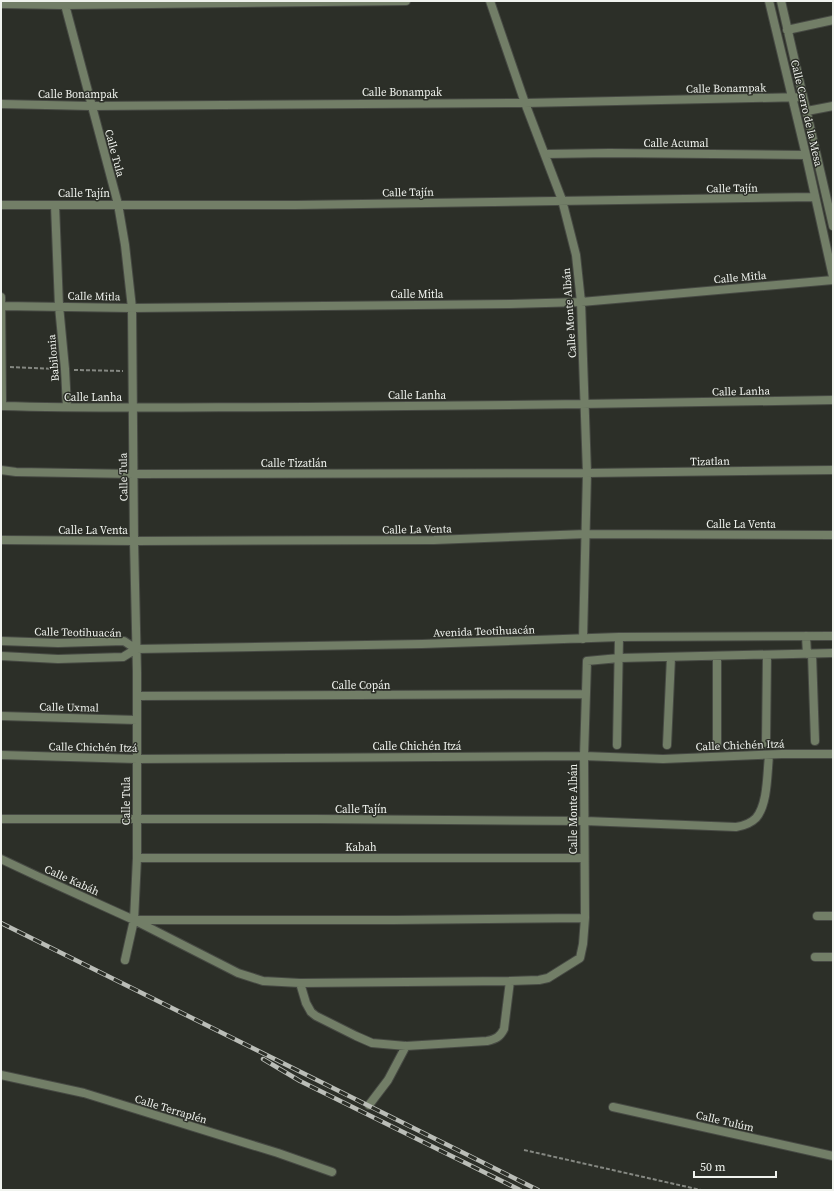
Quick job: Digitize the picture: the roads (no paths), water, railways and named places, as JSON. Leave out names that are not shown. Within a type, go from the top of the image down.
[{"type":"street","points":[[1,4],[406,1]]},
{"type":"street","name":"Calle Monte Albán","points":[[490,1],[525,103],[546,154],[562,200],[576,255],[581,302],[587,473],[582,638]]},
{"type":"street","name":"Calle Cerro de la Mesa","points":[[769,1],[793,98],[833,277]]},
{"type":"street","name":"Calle Cerro de la Mesa","points":[[782,1],[787,30],[803,97],[830,195],[833,226]]},
{"type":"street","name":"Calle Tula","points":[[65,3],[118,204],[125,245],[132,308],[137,696],[137,858],[134,920],[125,960]]},
{"type":"street","points":[[787,30],[833,20]]},
{"type":"street","name":"Calle Bonampak","points":[[1,104],[91,106],[525,103],[803,97]]},
{"type":"street","points":[[807,111],[833,106]]},
{"type":"street","name":"Calle Acumal","points":[[546,154],[609,153],[806,155]]},
{"type":"street","name":"Calle Tajín","points":[[1,205],[296,204],[815,197]]},
{"type":"street","name":"Babilonia","points":[[54,205],[59,306],[67,407]]},
{"type":"street","name":"Calle Mitla","points":[[1,306],[132,308],[581,302],[833,280]]},
{"type":"street","points":[[1,297],[2,406]]},
{"type":"street","name":"Calle Lanha","points":[[2,406],[133,408],[585,405],[833,400]]},
{"type":"street","name":"Calle Tizatlán","points":[[1,470],[16,472],[134,474],[587,473]]},
{"type":"street","name":"Tizatlan","points":[[587,473],[833,470]]},
{"type":"street","name":"Calle La Venta","points":[[1,540],[434,540],[586,534],[833,535]]},
{"type":"street","points":[[806,636],[810,654],[815,742]]},
{"type":"street","name":"Avenida Teotihuacán","points":[[136,649],[422,644],[620,637],[833,636]]},
{"type":"street","points":[[617,745],[620,637]]},
{"type":"street","name":"Calle Teotihuacán","points":[[1,642],[58,643],[124,641],[136,649],[123,658],[58,659],[1,656]]},
{"type":"street","points":[[619,658],[833,654]]},
{"type":"street","points":[[766,655],[766,744]]},
{"type":"street","points":[[667,745],[671,656]]},
{"type":"street","points":[[717,744],[718,656]]},
{"type":"street","name":"Calle Monte Albán","points":[[580,958],[583,944],[584,918],[584,756],[587,661],[619,658]]},
{"type":"street","name":"Calle Copán","points":[[137,696],[585,694]]},
{"type":"street","name":"Calle Uxmal","points":[[1,716],[137,720]]},
{"type":"street","name":"Calle Chichén Itzá","points":[[1,755],[137,758],[584,756],[663,759],[769,756],[782,754],[833,754]]},
{"type":"street","name":"Calle Tajín","points":[[137,820],[318,819],[585,821],[736,828],[747,824],[756,818],[763,804],[766,790],[769,756]]},
{"type":"street","points":[[1,819],[137,820]]},
{"type":"street","name":"Kabah","points":[[137,858],[584,858]]},
{"type":"street","name":"Calle Kabáh","points":[[1,859],[134,920],[238,973],[263,981],[300,983],[539,980],[548,978],[580,958]]},
{"type":"street","points":[[817,916],[833,916]]},
{"type":"street","points":[[134,920],[584,918]]},
{"type":"street","points":[[815,957],[833,957]]},
{"type":"street","points":[[300,983],[308,1008],[316,1016],[364,1040],[406,1046],[487,1041],[501,1036],[504,1029],[510,981]]},
{"type":"street","points":[[369,1105],[388,1080],[406,1046]]},
{"type":"street","name":"Calle Terraplén","points":[[1,1075],[84,1093],[278,1153],[332,1172]]},
{"type":"street","name":"Calle Tulúm","points":[[613,1107],[833,1156]]},
{"type":"railway","points":[[1,923],[538,1190]]},
{"type":"railway","points":[[263,1059],[300,1081],[520,1190]]}]
